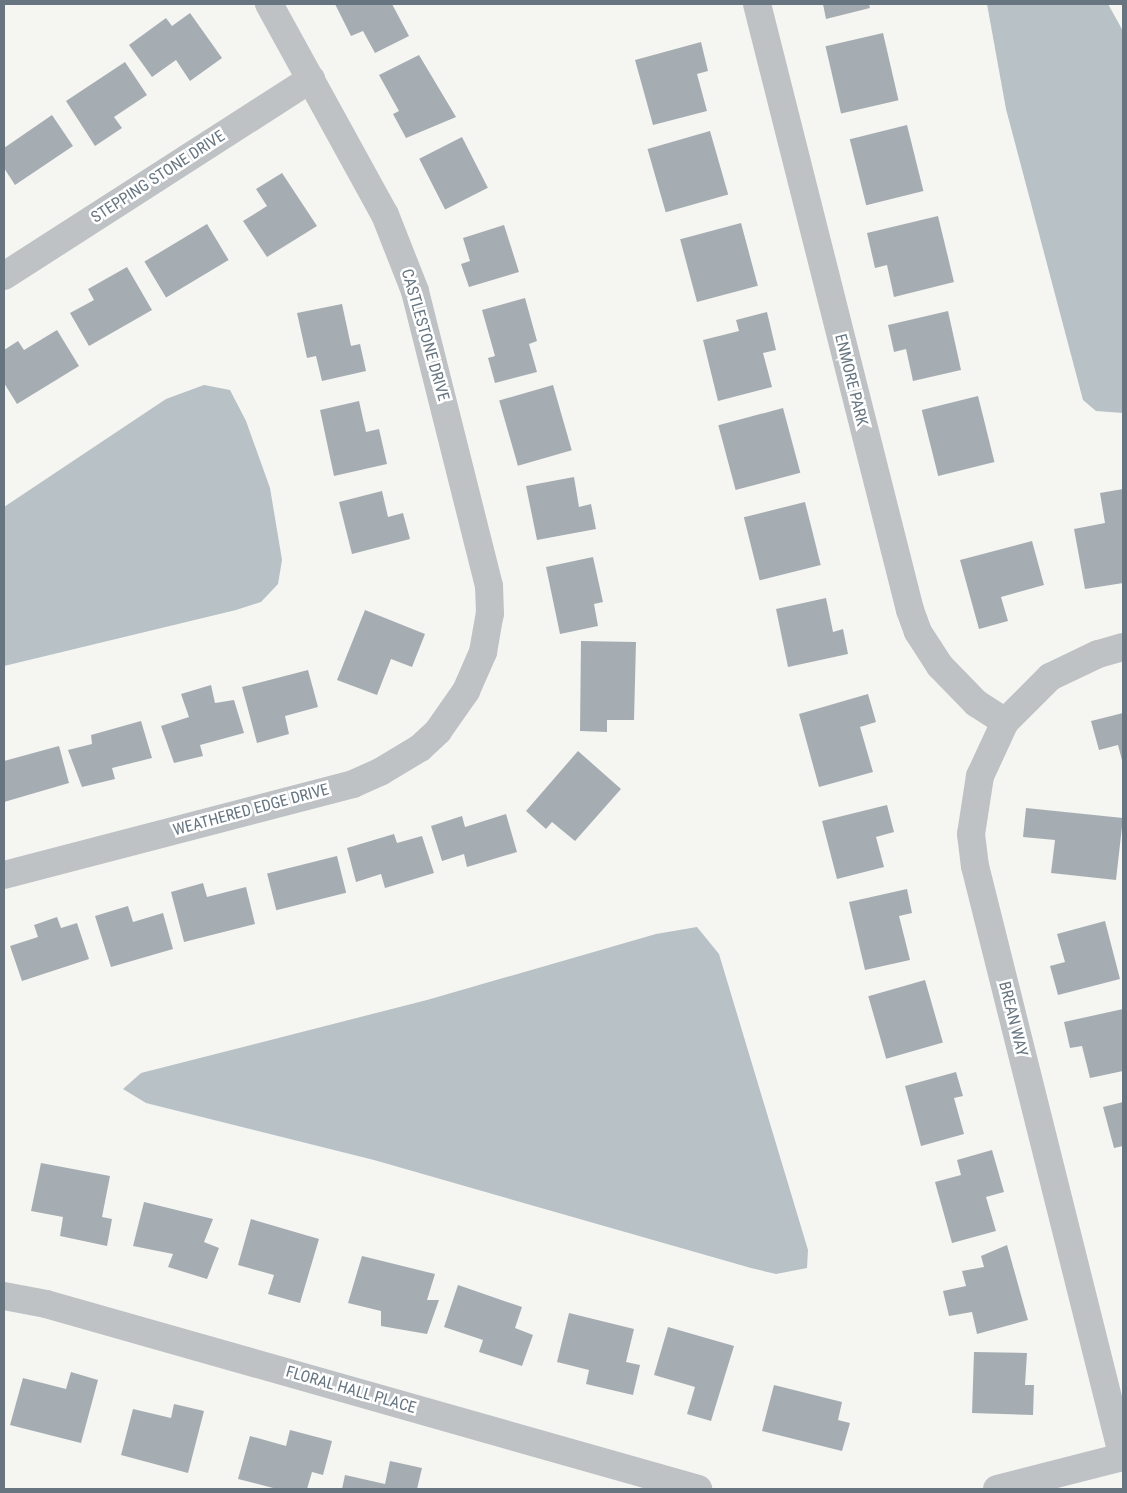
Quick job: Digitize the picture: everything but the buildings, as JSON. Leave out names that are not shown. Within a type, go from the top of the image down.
[{"type":"street","name":"CASTLESTONE DRIVE","points":[[269,4],[311,79],[403,256],[475,522],[490,608],[483,652],[466,691]]},
{"type":"street","name":"ENMORE PARK","points":[[757,4],[910,610],[918,632],[940,666],[976,703],[1005,722]]},
{"type":"street","name":"STEPPING STONE DRIVE","points":[[4,276],[311,79]]},
{"type":"street","name":"BREAN WAY","points":[[1123,647],[1098,654],[1050,677],[1005,722],[980,776],[973,803],[975,866],[1123,1457]]},
{"type":"street","name":"WEATHERED EDGE DRIVE","points":[[4,875],[353,784],[420,748],[452,714],[466,691]]},
{"type":"street","name":"FLORAL HALL PLACE","points":[[4,1296],[46,1304],[698,1489]]},
{"type":"street","points":[[997,1489],[1123,1457]]},
{"type":"shaded area","points":[[987,4],[1108,4],[1123,31],[1123,413],[1096,411],[1083,400],[1006,109]]},
{"type":"shaded area","points":[[204,385],[230,390],[246,421],[270,488],[282,560],[278,584],[261,602],[236,610],[4,666],[4,507],[166,399]]},
{"type":"shaded area","points":[[697,927],[719,954],[808,1250],[807,1268],[776,1274],[751,1268],[374,1160],[146,1103],[123,1089],[141,1073],[427,1000],[656,934]]}]
